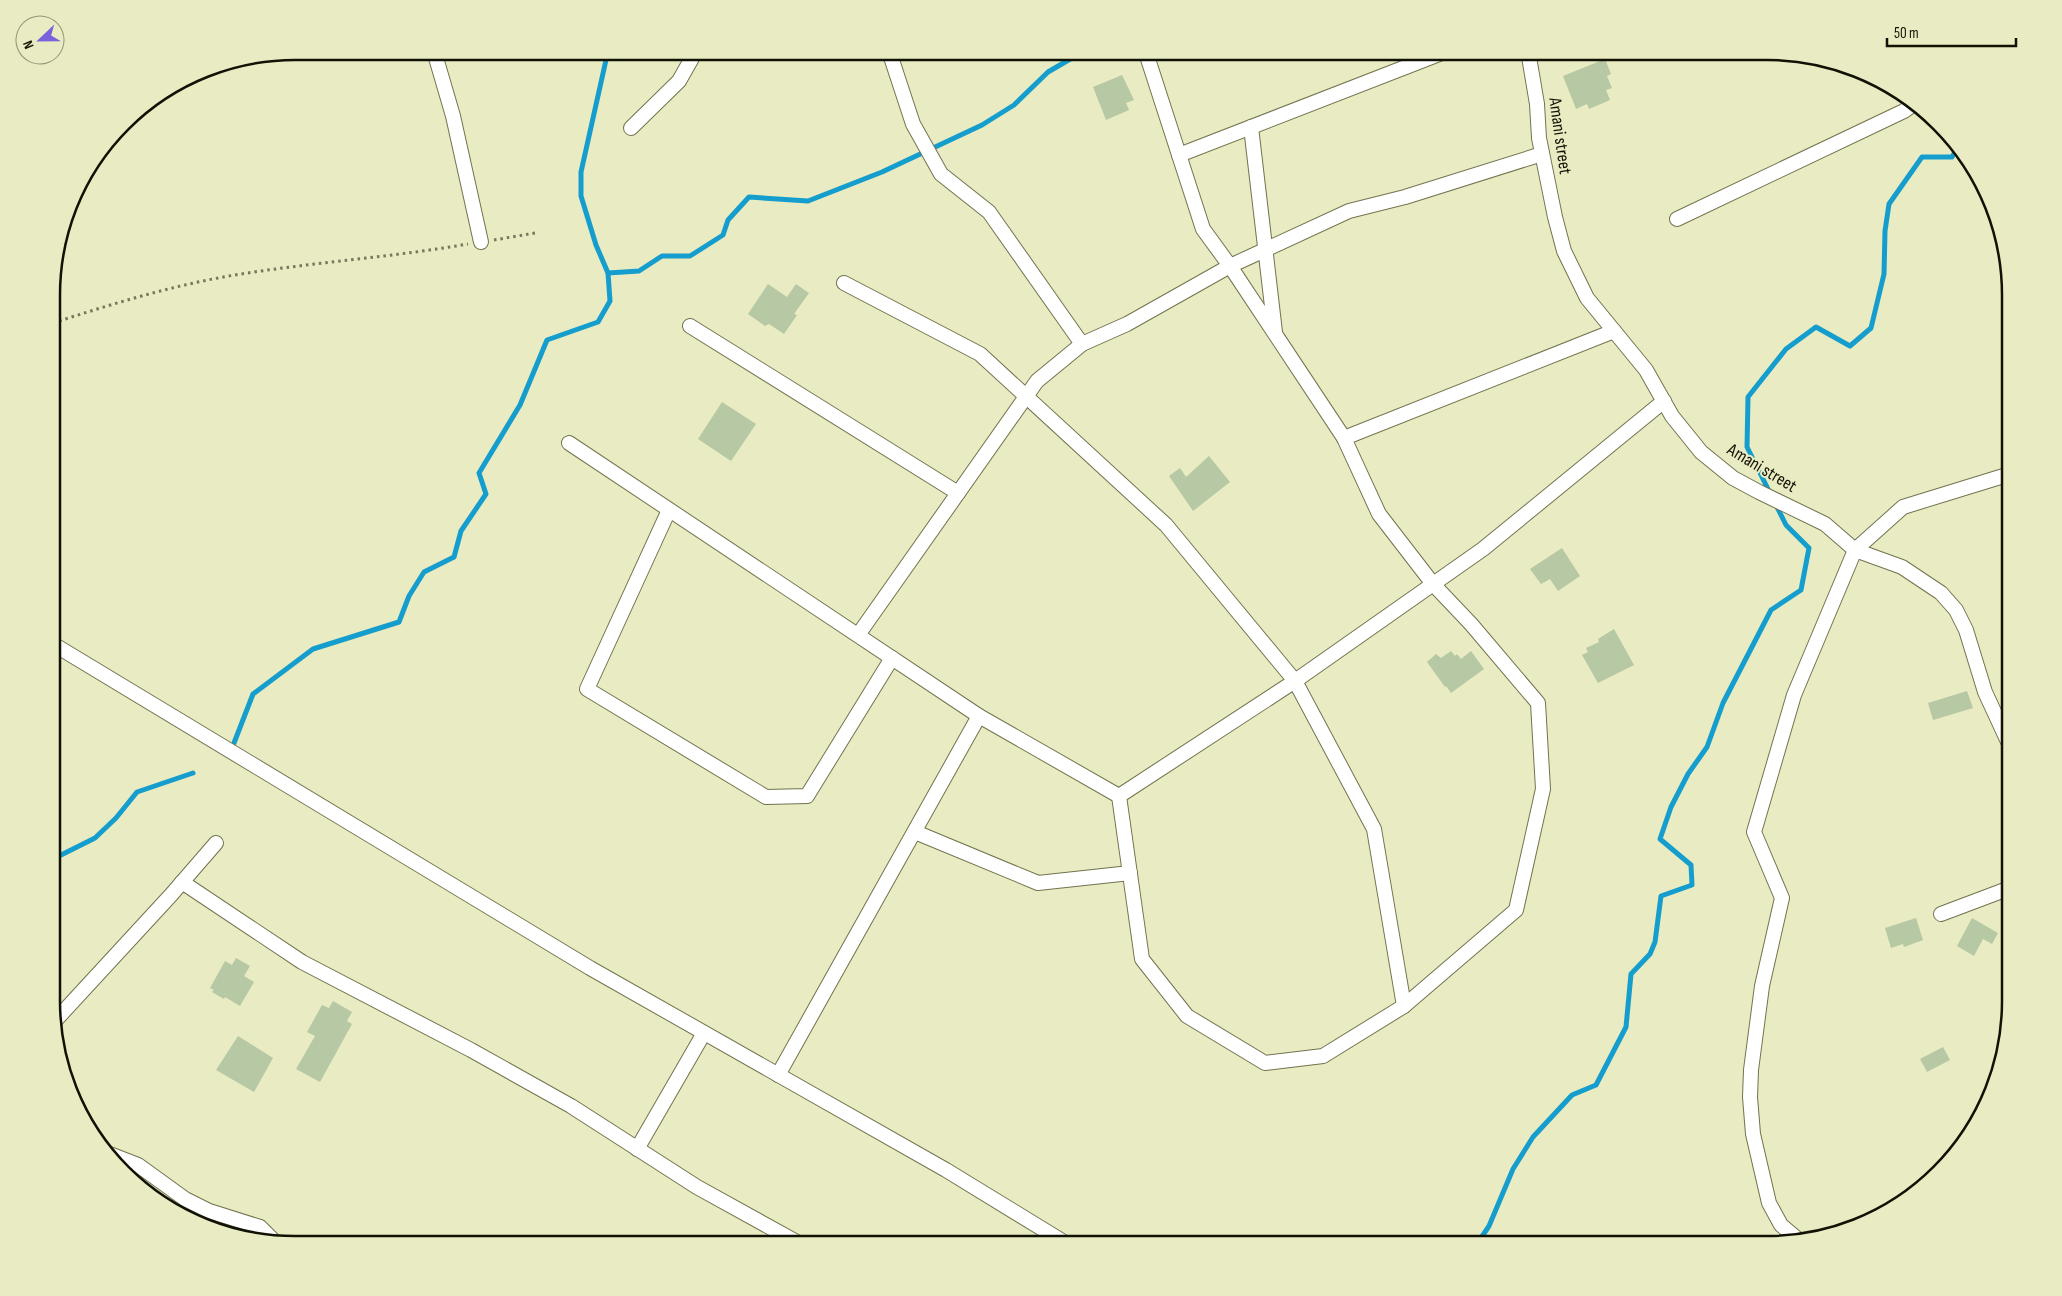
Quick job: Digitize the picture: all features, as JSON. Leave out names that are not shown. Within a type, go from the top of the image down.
[{"type":"street","points":[[437,60],[453,116],[482,242]]},
{"type":"street","points":[[631,128],[679,81],[691,60]]},
{"type":"street","points":[[892,60],[914,124],[941,174],[989,212],[1082,344]]},
{"type":"street","points":[[1119,796],[1142,959],[1187,1016],[1265,1064],[1323,1056],[1404,1006],[1516,910],[1543,789],[1538,703],[1471,624],[1433,584],[1379,514],[1344,438],[1230,266],[1202,229],[1148,60]]},
{"type":"street","points":[[1179,155],[1424,60]]},
{"type":"street","name":"Amani street","points":[[1530,60],[1537,104],[1542,154],[1555,217],[1564,251],[1587,298],[1646,370],[1672,416],[1701,452],[1733,478],[1825,524],[1855,550],[1902,567],[1941,593],[1956,610],[1966,630],[1985,692],[2002,729]]},
{"type":"street","points":[[1677,219],[1908,108]]},
{"type":"street","points":[[1251,127],[1276,335]]},
{"type":"street","points":[[858,636],[1037,381],[1082,344],[1127,324],[1230,266],[1348,211],[1405,196],[1542,154]]},
{"type":"street","points":[[844,283],[980,354],[1166,525],[1295,681],[1374,829],[1404,1006]]},
{"type":"street","points":[[690,326],[958,493]]},
{"type":"street","points":[[1344,438],[1614,331]]},
{"type":"street","points":[[1119,796],[1295,681],[1483,549],[1664,402]]},
{"type":"street","points":[[569,443],[979,716],[1119,796]]},
{"type":"street","points":[[1793,1234],[1781,1224],[1769,1203],[1753,1134],[1750,1098],[1752,1060],[1762,986],[1782,898],[1754,832],[1794,695],[1855,550],[1903,507],[2002,476]]},
{"type":"street","points":[[669,510],[587,690],[766,797],[807,796],[892,658]]},
{"type":"street","points":[[60,648],[590,968],[946,1170],[1054,1236]]},
{"type":"street","points":[[778,1075],[979,716]]},
{"type":"street","points":[[914,832],[1038,883],[1130,873]]},
{"type":"street","points":[[61,1014],[216,843]]},
{"type":"street","points":[[182,882],[302,962],[472,1050],[571,1106],[697,1188],[785,1236]]},
{"type":"street","points":[[1941,914],[2002,891]]},
{"type":"street","points":[[637,1149],[704,1033]]},
{"type":"street","points":[[120,1158],[138,1165],[185,1199],[209,1211],[260,1227],[267,1234]]},
{"type":"path","points":[[60,321],[94,309],[178,287],[240,274],[410,254],[535,233]]},
{"type":"building","points":[[1605,60],[1611,74],[1607,76],[1612,88],[1606,90],[1610,100],[1589,109],[1587,104],[1576,109],[1563,76]]},
{"type":"building","points":[[1122,75],[1134,100],[1126,103],[1129,110],[1106,120],[1093,87]]},
{"type":"building","points":[[768,284],[787,297],[796,284],[809,293],[794,314],[797,315],[784,334],[769,324],[765,326],[748,314]]},
{"type":"building","points":[[722,402],[756,424],[731,461],[698,439]]},
{"type":"building","points":[[1209,456],[1230,482],[1193,511],[1169,476],[1180,468],[1186,477]]},
{"type":"building","points":[[1562,548],[1580,576],[1558,591],[1550,579],[1541,584],[1530,569]]},
{"type":"building","points":[[1614,629],[1634,665],[1598,683],[1582,655],[1588,652],[1586,648],[1599,642],[1598,639]]},
{"type":"building","points":[[1451,651],[1461,659],[1471,651],[1484,669],[1451,693],[1427,662],[1436,654],[1441,658]]},
{"type":"building","points":[[1967,691],[1973,708],[1933,720],[1928,703]]},
{"type":"building","points":[[1916,918],[1923,940],[1904,947],[1903,944],[1891,948],[1885,928]]},
{"type":"building","points":[[1972,918],[1998,933],[1992,944],[1983,939],[1974,956],[1957,946]]},
{"type":"building","points":[[236,958],[250,966],[244,976],[254,982],[240,1006],[212,992],[214,990],[210,988],[225,961],[232,965]]},
{"type":"building","points":[[333,1001],[352,1012],[347,1021],[352,1024],[320,1082],[296,1069],[315,1036],[307,1032],[322,1005],[329,1008]]},
{"type":"building","points":[[238,1036],[273,1058],[254,1092],[216,1070]]},
{"type":"building","points":[[1943,1047],[1950,1060],[1927,1072],[1920,1059]]},
{"type":"waterway","points":[[234,743],[253,694],[313,649],[399,622],[409,596],[424,572],[454,557],[461,531],[486,494],[479,473],[520,405],[547,340],[598,322],[610,301],[608,273],[596,245],[581,196],[581,172],[606,60]]},
{"type":"waterway","points":[[608,273],[639,271],[662,256],[690,256],[723,235],[728,220],[749,197],[808,201],[882,172],[982,125],[1014,105],[1048,72],[1069,60]]},
{"type":"waterway","points":[[1770,493],[1747,447],[1748,397],[1786,349],[1816,327],[1850,346],[1871,328],[1884,274],[1885,231],[1889,204],[1922,157],[1952,157],[1954,154]]},
{"type":"waterway","points":[[1482,1236],[1489,1226],[1513,1169],[1533,1137],[1572,1095],[1596,1085],[1626,1027],[1631,974],[1650,954],[1655,942],[1661,896],[1692,885],[1691,865],[1660,839],[1671,807],[1688,774],[1707,747],[1723,703],[1771,610],[1801,590],[1809,548],[1786,525],[1775,503]]},
{"type":"waterway","points":[[60,856],[95,838],[116,818],[137,792],[193,773]]}]
